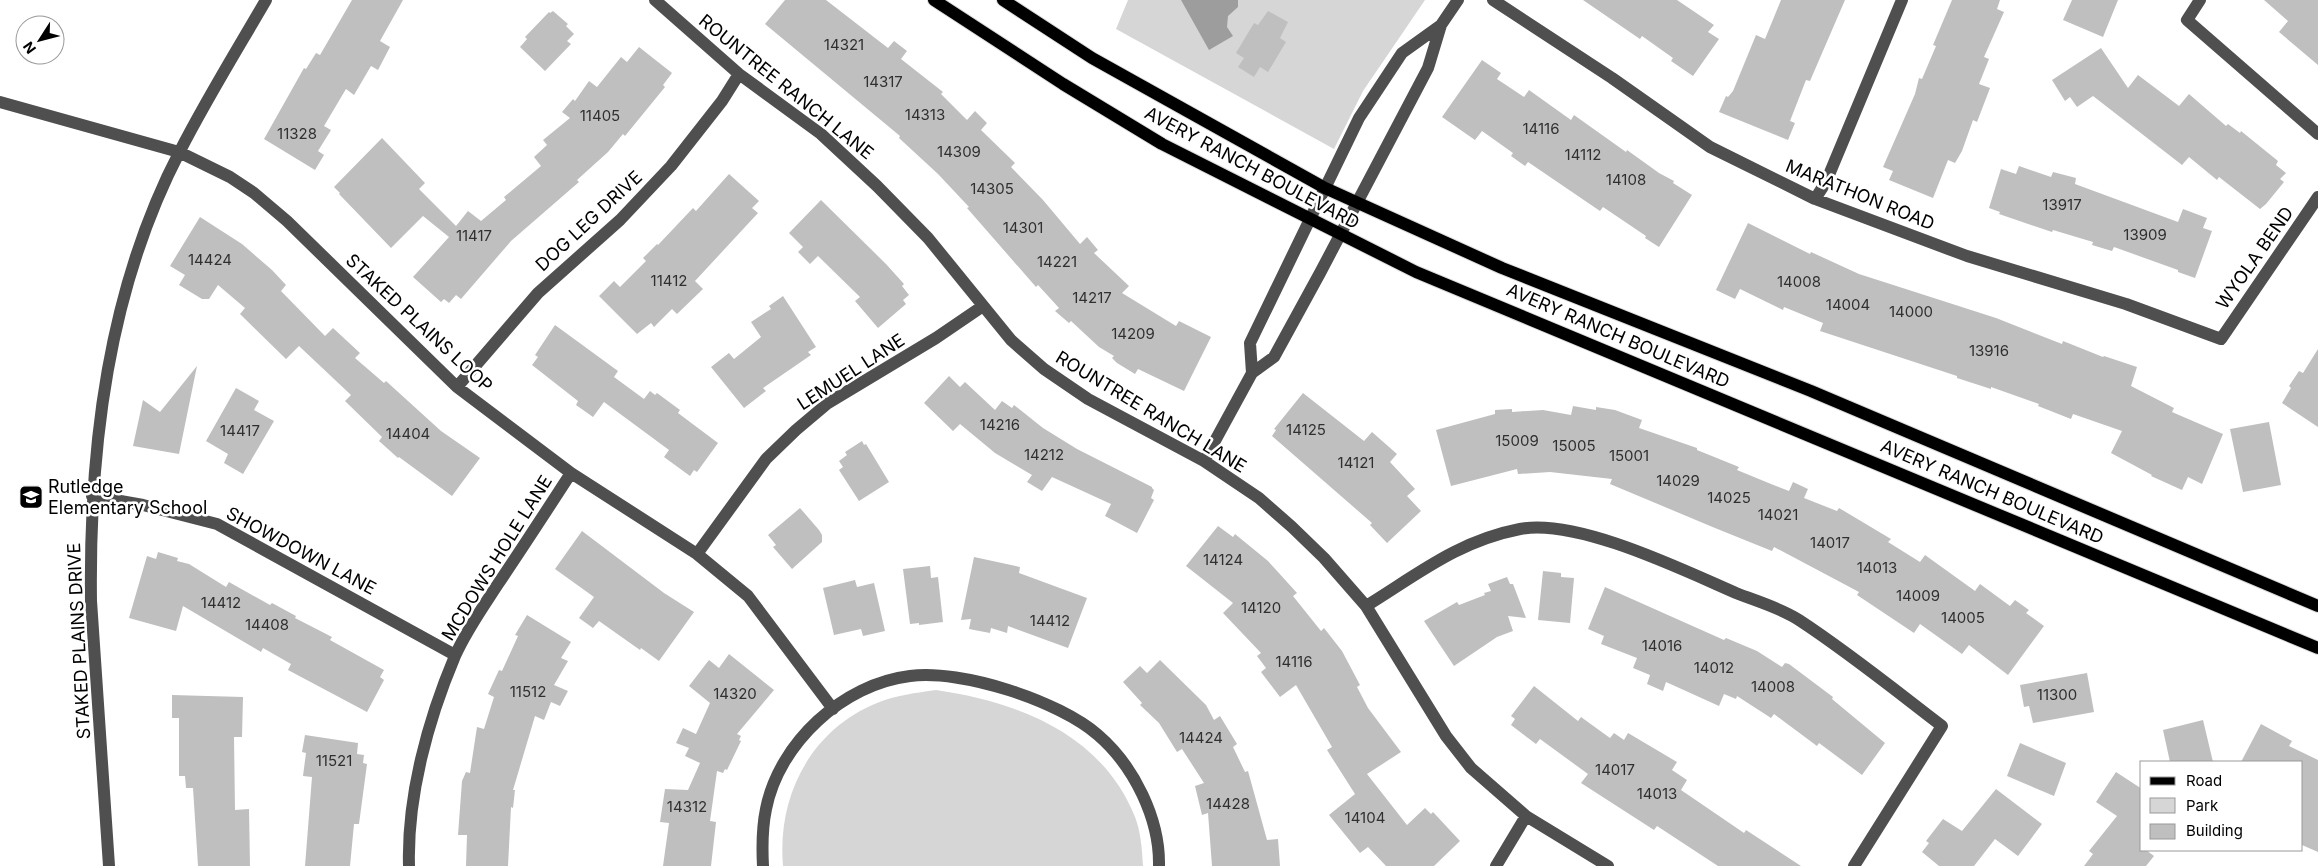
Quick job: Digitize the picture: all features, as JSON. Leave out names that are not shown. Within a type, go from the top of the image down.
[{"type":"main road","name":"AVERY RANCH BOULEVARD","points":[[934,0],[1063,84],[1162,144],[1416,272],[2318,648]]},
{"type":"main road","name":"AVERY RANCH BOULEVARD","points":[[1003,0],[1092,58],[1325,188],[1502,268],[1811,391],[2318,606]]},
{"type":"street","name":"STAKED PLAINS DRIVE","points":[[109,866],[91,600],[92,496],[106,379],[126,294],[151,217],[179,152],[266,0]]},
{"type":"street","name":"ROUNTREE RANCH LANE","points":[[655,0],[739,74],[821,134],[877,186],[928,238],[1011,340],[1044,369],[1088,399],[1204,461],[1258,498],[1292,527],[1324,558],[1366,606],[1446,736],[1471,768],[1526,816],[1608,866]]},
{"type":"street","points":[[1252,373],[1250,343],[1360,118],[1402,53],[1440,25],[1458,0]]},
{"type":"street","name":"MARATHON ROAD","points":[[1493,0],[1612,78],[1710,147],[1815,199],[1967,256],[2126,304],[2220,339]]},
{"type":"street","points":[[1815,199],[1826,182],[1902,0]]},
{"type":"street","points":[[2200,0],[2187,20],[2318,134]]},
{"type":"street","points":[[1204,461],[1252,373],[1274,357],[1428,68],[1440,25]]},
{"type":"street","name":"DOG LEG DRIVE","points":[[457,387],[538,293],[620,220],[671,166],[722,101],[739,74]]},
{"type":"street","name":"STAKED PLAINS LOOP","points":[[0,102],[179,152],[230,177],[272,206],[457,387],[571,473],[697,554],[748,596],[833,709]]},
{"type":"street","name":"WYOLA BEND","points":[[2220,339],[2318,198]]},
{"type":"street","name":"LEMUEL LANE","points":[[697,554],[766,459],[796,430],[828,403],[936,338],[983,306]]},
{"type":"street","name":"MCDOWS HOLE LANE","points":[[409,866],[411,817],[417,784],[435,714],[456,655],[489,599],[571,473]]},
{"type":"street","name":"SHOWDOWN LANE","points":[[92,496],[143,505],[217,524],[456,655]]},
{"type":"street","points":[[1366,606],[1454,550],[1485,538],[1523,529],[1566,530],[1600,539],[1668,564],[1797,618],[1942,726],[1854,866]]},
{"type":"street","points":[[764,866],[762,838],[766,809],[774,782],[787,758],[806,732],[833,709],[859,692],[883,682],[910,676],[940,675],[976,680],[1006,690],[1076,720],[1099,735],[1126,767],[1143,796],[1153,823],[1159,866]]},
{"type":"street","points":[[1496,866],[1526,816]]},
{"type":"green space","points":[[1128,0],[1425,0],[1363,91],[1334,149],[1116,29]]},
{"type":"green space","points":[[936,690],[967,695],[997,703],[1054,727],[1079,744],[1102,764],[1120,788],[1137,823],[1143,866],[783,866],[783,840],[786,815],[792,791],[816,748],[833,730],[853,715],[877,703],[899,696]]},
{"type":"shaded area","points":[[1181,0],[1238,0],[1238,7],[1228,16],[1227,27],[1233,36],[1209,50]]},
{"type":"building","points":[[352,0],[403,0],[380,41],[390,47],[378,70],[371,66],[354,95],[346,89],[324,126],[331,130],[318,151],[324,155],[315,170],[264,139],[304,68],[306,69],[316,53],[320,55]]},
{"type":"building","points":[[785,0],[826,0],[888,48],[894,41],[907,51],[901,59],[943,92],[941,94],[967,120],[975,111],[987,123],[981,130],[1015,163],[1011,167],[1043,200],[1080,244],[1087,237],[1098,250],[1094,253],[1129,286],[1122,293],[1176,326],[1179,321],[1211,337],[1184,391],[1138,369],[1135,374],[1117,363],[1112,358],[1114,356],[1099,347],[1071,321],[1069,323],[1055,311],[1059,308],[1038,285],[1036,287],[967,208],[969,207],[938,174],[899,138],[900,136],[765,24]]},
{"type":"building","points":[[1583,0],[1677,0],[1714,25],[1708,32],[1719,39],[1693,76],[1671,61],[1673,58],[1642,36],[1640,39]]},
{"type":"building","points":[[1781,0],[1845,0],[1810,81],[1806,80],[1790,121],[1795,123],[1788,140],[1719,112],[1726,96],[1728,97],[1733,91],[1756,35],[1765,39]]},
{"type":"building","points":[[1952,0],[2000,0],[1997,9],[2004,12],[1984,57],[1989,59],[1979,84],[1990,88],[1977,122],[1973,120],[1962,151],[1955,163],[1948,160],[1933,198],[1889,180],[1893,171],[1883,167],[1915,94],[1919,78],[1922,79],[1936,46],[1933,45]]},
{"type":"building","points":[[2072,0],[2118,0],[2103,37],[2063,20]]},
{"type":"building","points":[[2264,0],[2318,0],[2318,65],[2279,32],[2288,21]]},
{"type":"building","points":[[553,11],[568,24],[566,26],[574,34],[567,41],[571,44],[545,71],[520,47],[527,39],[525,37],[549,12]]},
{"type":"building","points":[[1268,11],[1288,22],[1280,38],[1286,42],[1268,72],[1260,67],[1254,77],[1238,67],[1244,58],[1236,53],[1254,23],[1258,25]]},
{"type":"building","points":[[639,47],[672,73],[663,85],[665,87],[625,136],[623,134],[608,152],[577,180],[579,182],[511,241],[461,299],[456,295],[449,303],[444,299],[441,302],[413,277],[449,237],[423,216],[391,248],[334,187],[382,138],[425,183],[419,189],[456,226],[468,211],[481,221],[506,200],[504,197],[541,166],[534,157],[547,145],[543,140],[570,118],[562,112],[573,99],[575,101],[589,81],[597,87],[621,57],[627,62]]},
{"type":"building","points":[[2101,48],[2128,88],[2138,75],[2179,106],[2189,94],[2226,126],[2228,124],[2240,133],[2241,131],[2278,161],[2276,165],[2286,173],[2280,179],[2284,182],[2266,204],[2260,209],[2219,177],[2217,180],[2189,157],[2182,165],[2093,96],[2077,107],[2070,97],[2065,101],[2052,80]]},
{"type":"building","points":[[1482,60],[1501,73],[1497,79],[1524,97],[1529,90],[1571,120],[1574,115],[1692,195],[1659,247],[1603,207],[1600,211],[1528,162],[1525,166],[1511,156],[1513,153],[1482,131],[1475,140],[1442,117]]},
{"type":"building","points":[[2019,166],[2051,177],[2053,172],[2076,178],[2075,184],[2178,222],[2183,209],[2207,218],[2203,228],[2212,231],[2195,278],[2114,247],[2112,251],[2092,245],[2093,242],[2053,230],[2052,232],[1999,214],[2000,212],[1989,208],[2001,169],[2016,174]]},
{"type":"building","points":[[729,174],[759,201],[752,208],[758,213],[695,281],[703,289],[677,314],[672,309],[654,327],[651,323],[637,334],[599,296],[614,281],[620,287],[646,261],[643,258],[693,208],[696,211]]},
{"type":"building","points":[[821,200],[886,264],[904,284],[902,286],[909,295],[903,300],[906,304],[878,328],[855,301],[860,297],[818,256],[810,264],[798,252],[803,247],[789,233]]},
{"type":"building","points":[[200,217],[242,244],[272,270],[286,285],[281,291],[325,336],[333,328],[360,353],[355,358],[384,383],[386,381],[441,431],[480,458],[452,496],[398,458],[379,441],[382,437],[345,401],[351,395],[299,346],[286,359],[240,314],[245,308],[218,285],[209,299],[202,299],[179,285],[185,275],[170,266]]},
{"type":"building","points":[[1748,223],[1810,254],[1811,252],[1859,274],[1996,318],[2062,344],[2063,341],[2103,357],[2137,367],[2131,386],[2174,408],[2172,412],[2223,434],[2202,484],[2188,477],[2182,490],[2151,476],[2111,453],[2122,431],[2073,414],[2071,419],[2038,406],[2039,404],[1991,387],[1991,389],[1957,378],[1957,376],[1820,331],[1823,323],[1784,307],[1783,310],[1740,289],[1735,299],[1716,290]]},
{"type":"building","points":[[783,296],[816,347],[808,352],[811,355],[763,388],[766,391],[744,408],[711,367],[729,353],[734,359],[761,337],[751,322],[771,309],[769,306]]},
{"type":"building","points":[[555,325],[618,371],[614,377],[644,399],[650,391],[655,395],[657,393],[680,410],[678,413],[718,443],[697,472],[694,470],[690,476],[664,457],[669,450],[604,402],[593,417],[576,405],[578,401],[532,365],[538,357],[535,355]]},
{"type":"building","points":[[2318,349],[2318,427],[2282,403],[2291,388],[2289,386],[2299,371],[2303,373]]},
{"type":"building","points":[[197,366],[179,454],[133,446],[143,400],[160,412]]},
{"type":"building","points":[[949,376],[960,387],[965,382],[995,410],[1002,401],[1012,408],[1014,405],[1043,428],[1077,449],[1152,487],[1154,490],[1151,498],[1154,500],[1137,533],[1105,516],[1111,504],[1052,477],[1042,491],[1027,482],[1032,475],[995,453],[960,424],[953,431],[924,403]]},
{"type":"building","points":[[236,388],[259,401],[254,410],[274,421],[243,474],[224,463],[228,454],[206,441]]},
{"type":"building","points":[[1303,393],[1364,441],[1372,432],[1397,454],[1390,462],[1415,489],[1407,496],[1421,511],[1387,543],[1370,525],[1372,523],[1272,436],[1276,430],[1274,429]]},
{"type":"building","points":[[1573,406],[1596,410],[1596,407],[1615,410],[1642,420],[1639,428],[1697,448],[1697,450],[1739,467],[1737,470],[1771,484],[1789,491],[1793,482],[1808,489],[1804,498],[1837,511],[1839,508],[1891,539],[1888,542],[1920,562],[1925,555],[1975,591],[1980,584],[2010,606],[2015,600],[2029,610],[2026,613],[2044,626],[2008,675],[1969,645],[1962,654],[1920,624],[1914,633],[1857,595],[1859,592],[1774,547],[1772,551],[1610,484],[1612,479],[1550,472],[1518,474],[1517,469],[1451,486],[1436,430],[1495,414],[1495,410],[1512,409],[1512,412],[1543,410],[1571,415]]},
{"type":"building","points":[[2269,422],[2281,485],[2243,492],[2230,429]]},
{"type":"building","points":[[862,441],[864,445],[866,444],[889,482],[859,501],[839,470],[843,467],[839,461],[847,455],[845,452]]},
{"type":"building","points":[[800,508],[819,530],[822,535],[822,542],[792,569],[773,547],[776,545],[768,535]]},
{"type":"building","points":[[1218,526],[1233,537],[1235,534],[1268,561],[1297,593],[1293,596],[1321,631],[1324,628],[1342,651],[1360,685],[1357,687],[1368,708],[1401,752],[1367,774],[1407,825],[1425,808],[1431,814],[1433,812],[1460,841],[1434,866],[1386,866],[1368,847],[1360,853],[1329,815],[1355,794],[1327,750],[1332,747],[1296,685],[1280,697],[1261,672],[1266,668],[1257,656],[1261,653],[1223,613],[1233,603],[1186,566]]},
{"type":"building","points":[[582,531],[664,593],[694,612],[659,661],[599,621],[593,628],[579,618],[594,597],[555,569]]},
{"type":"building","points":[[158,552],[178,558],[177,561],[189,564],[226,587],[229,582],[270,605],[272,603],[296,616],[295,618],[332,637],[330,640],[384,670],[380,677],[384,680],[367,712],[288,670],[291,664],[263,648],[261,652],[183,606],[176,631],[129,618],[147,556],[156,559]]},
{"type":"building","points":[[974,557],[1020,567],[1019,573],[1087,598],[1068,648],[1008,626],[1007,633],[991,628],[990,633],[969,629],[971,619],[961,620]]},
{"type":"building","points":[[930,566],[931,578],[938,577],[943,622],[919,625],[919,623],[910,624],[903,569]]},
{"type":"building","points":[[1543,571],[1561,573],[1561,577],[1574,578],[1570,623],[1538,620]]},
{"type":"building","points":[[1507,577],[1510,584],[1513,584],[1526,618],[1508,616],[1513,631],[1497,637],[1454,666],[1424,621],[1457,602],[1459,605],[1485,595],[1484,593],[1491,591],[1488,584]]},
{"type":"building","points":[[855,580],[857,587],[874,583],[885,631],[863,636],[861,629],[834,635],[823,588]]},
{"type":"building","points":[[1605,587],[1724,640],[1726,638],[1757,651],[1782,667],[1785,663],[1789,664],[1833,697],[1832,699],[1885,743],[1862,775],[1819,743],[1817,746],[1774,714],[1771,718],[1737,696],[1736,699],[1724,694],[1719,706],[1666,682],[1663,691],[1647,684],[1650,675],[1633,668],[1637,658],[1601,644],[1604,636],[1588,629]]},
{"type":"building","points":[[527,615],[571,642],[561,658],[568,661],[554,685],[568,691],[560,706],[551,702],[544,720],[535,716],[513,790],[515,790],[513,808],[511,807],[508,866],[466,866],[467,835],[458,835],[462,781],[466,772],[470,773],[477,727],[484,729],[494,697],[488,694],[499,670],[502,671],[518,636],[515,635]]},
{"type":"building","points":[[729,654],[774,690],[737,734],[741,736],[739,740],[741,741],[727,770],[725,769],[723,773],[717,771],[710,821],[716,822],[711,866],[663,866],[669,823],[660,822],[665,789],[688,790],[700,763],[685,756],[689,748],[676,743],[683,728],[696,734],[710,703],[689,686],[709,660],[719,668]]},
{"type":"building","points":[[1160,660],[1206,705],[1214,720],[1220,716],[1237,744],[1233,747],[1245,772],[1248,771],[1267,840],[1278,839],[1280,866],[1212,866],[1208,813],[1202,815],[1195,786],[1204,783],[1182,749],[1177,752],[1159,723],[1140,705],[1142,703],[1123,682],[1140,666],[1147,673]]},
{"type":"building","points":[[2087,673],[2094,712],[2033,723],[2029,706],[2024,707],[2020,685]]},
{"type":"building","points":[[1534,686],[1578,721],[1581,717],[1610,738],[1614,733],[1624,740],[1628,733],[1677,762],[1672,770],[1687,780],[1681,790],[1744,833],[1746,830],[1801,866],[1718,866],[1657,826],[1654,830],[1581,783],[1588,774],[1540,739],[1536,744],[1511,725],[1515,719],[1511,716]]},
{"type":"building","points":[[172,695],[243,697],[242,737],[234,737],[235,810],[249,809],[250,866],[198,866],[193,788],[186,788],[185,776],[179,776],[179,718],[172,718]]},
{"type":"building","points":[[2203,720],[2213,761],[2170,761],[2163,730]]},
{"type":"building","points":[[2261,724],[2292,741],[2289,746],[2318,760],[2318,852],[2303,845],[2303,761],[2242,761]]},
{"type":"building","points":[[305,735],[358,743],[357,754],[364,755],[363,763],[367,764],[359,824],[354,824],[350,866],[305,866],[312,777],[303,776],[306,753],[302,752]]},
{"type":"building","points":[[2020,743],[2066,763],[2054,796],[2007,776]]},
{"type":"building","points":[[2116,772],[2140,788],[2140,851],[2147,851],[2154,856],[2146,866],[2084,866],[2093,854],[2089,851],[2117,816],[2096,802]]},
{"type":"building","points":[[1996,789],[2042,824],[2018,856],[1995,839],[1974,866],[1939,866],[1922,852],[1929,843],[1926,841],[1943,819],[1962,831]]},
{"type":"place","name":"Rutledge Elementary School","points":[[31,497]]}]
